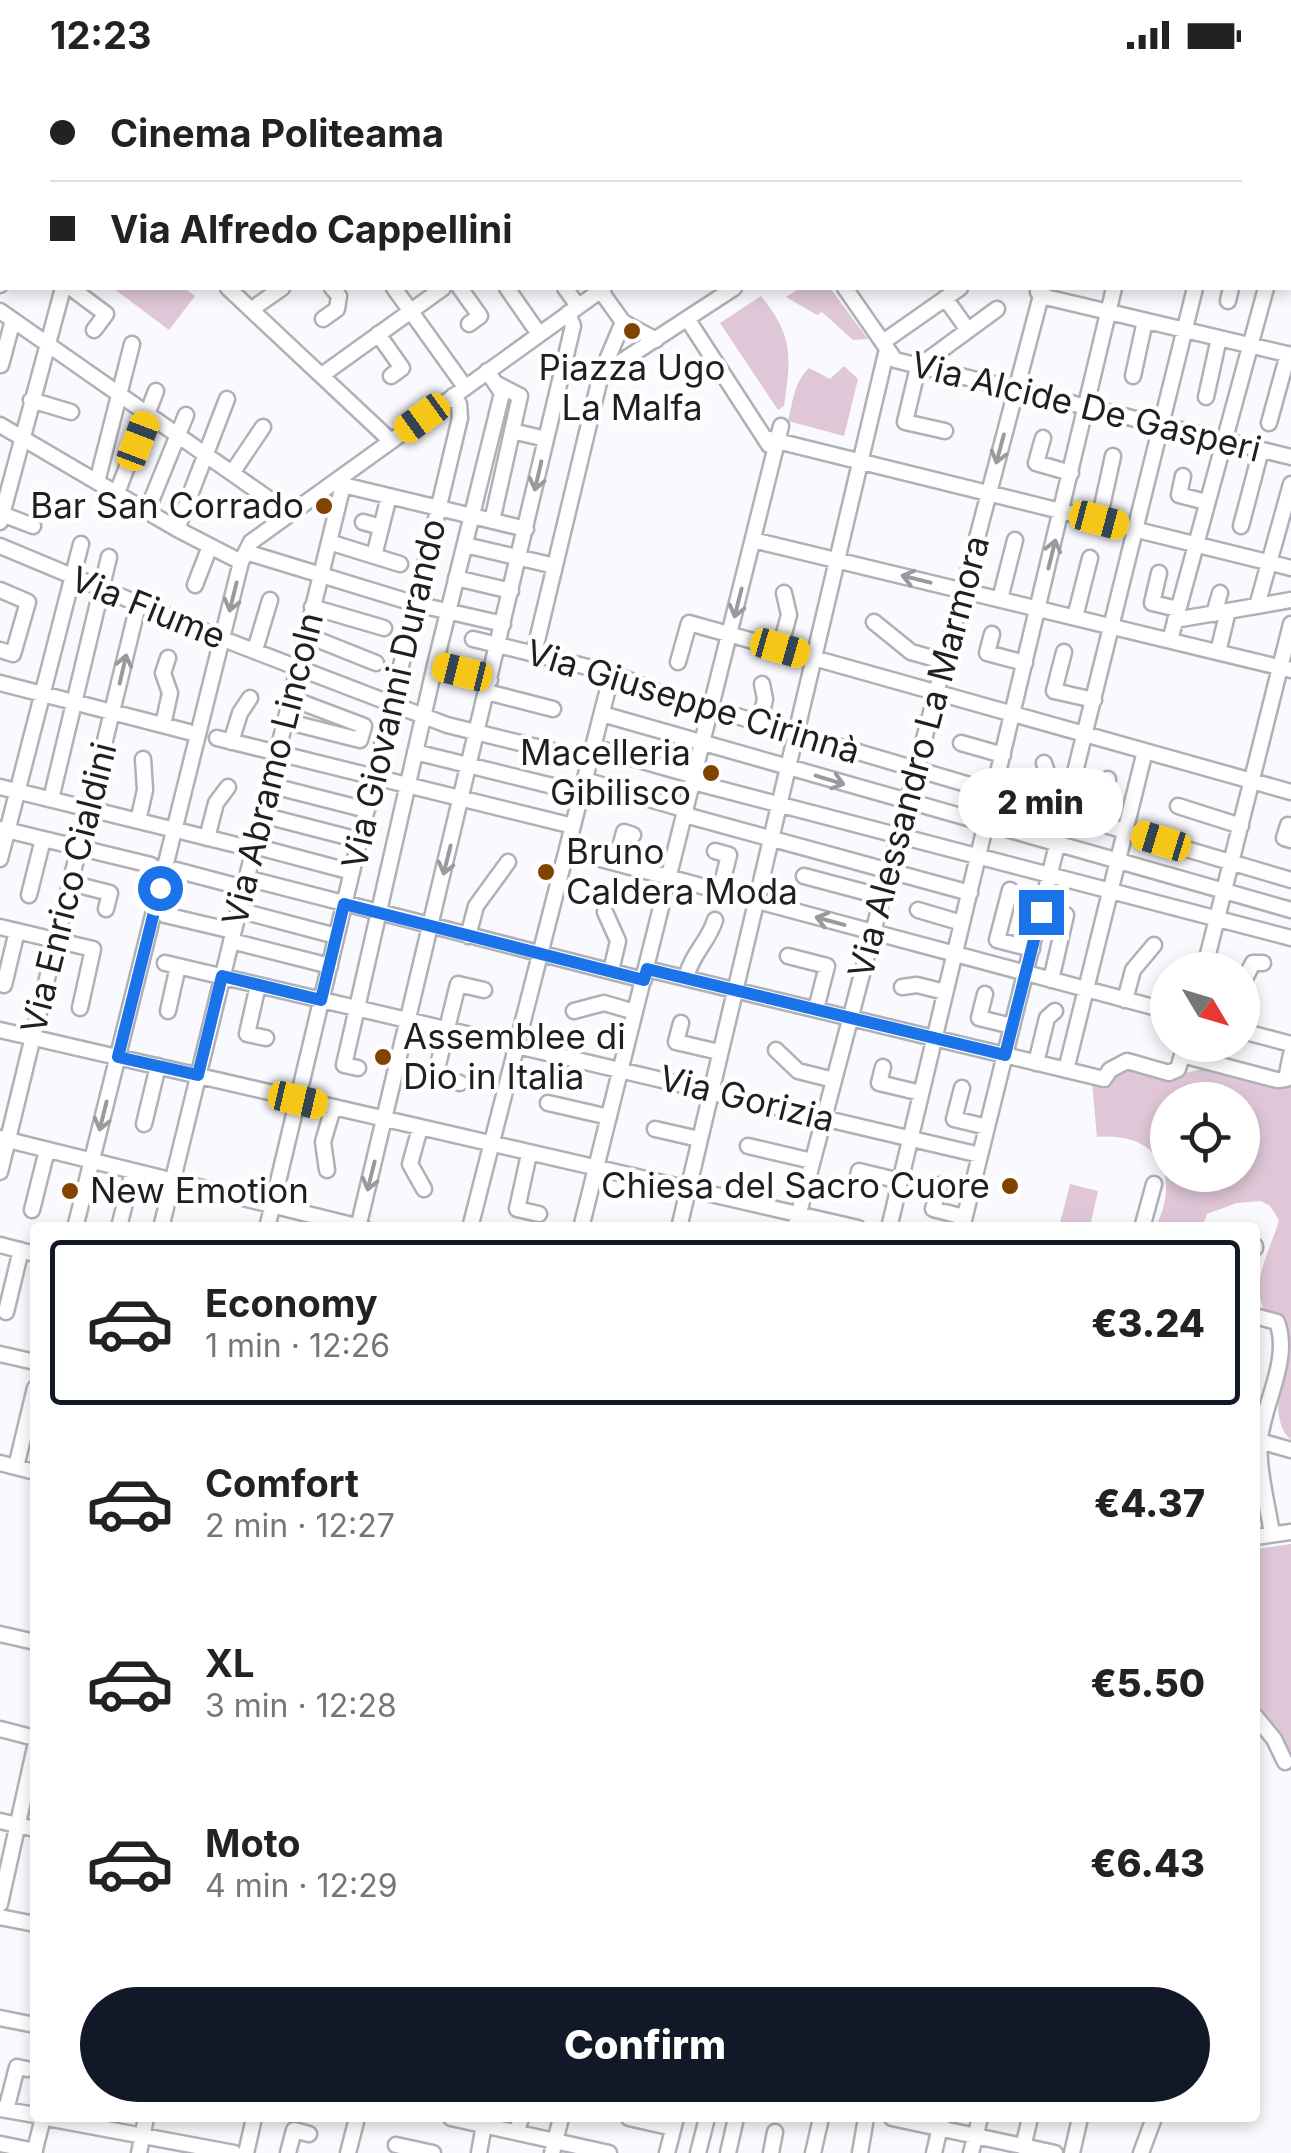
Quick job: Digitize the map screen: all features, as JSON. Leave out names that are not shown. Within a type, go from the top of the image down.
[{"type":"street","points":[[33,526],[2,508],[62,290]]},
{"type":"street","points":[[74,290],[106,314],[94,330]]},
{"type":"street","points":[[230,290],[391,441]]},
{"type":"street","points":[[252,309],[279,290]]},
{"type":"street","points":[[323,319],[337,308],[339,296],[334,290]]},
{"type":"street","points":[[395,290],[459,391]]},
{"type":"street","points":[[322,375],[440,290]]},
{"type":"street","points":[[461,290],[480,316],[469,324]]},
{"type":"street","points":[[508,290],[539,334]]},
{"type":"street","points":[[361,1222],[573,326],[573,310],[565,290]]},
{"type":"street","points":[[77,1222],[244,557],[258,535],[341,481],[459,391],[492,377],[539,334],[601,290]]},
{"type":"street","points":[[603,290],[624,322],[660,338]]},
{"type":"street","points":[[601,378],[731,290]]},
{"type":"street","points":[[845,290],[885,345]]},
{"type":"street","points":[[680,1222],[885,345],[957,290]]},
{"type":"street","points":[[1039,290],[1109,312],[1290,354],[1269,424]]},
{"type":"street","name":"Via Alessandro La Marmora","points":[[797,1220],[1039,290]]},
{"type":"street","points":[[890,1222],[1114,290]]},
{"type":"street","points":[[940,1185],[933,1209],[963,1222],[1195,290]]},
{"type":"street","points":[[1170,640],[1265,290]]},
{"type":"street","points":[[945,298],[968,330]]},
{"type":"street","points":[[946,431],[905,422],[918,366],[996,308]]},
{"type":"street","points":[[1,366],[6,315],[289,513]]},
{"type":"street","points":[[688,320],[775,440],[1291,568]]},
{"type":"street","points":[[1132,376],[1145,321]]},
{"type":"street","points":[[534,654],[601,378],[624,322]]},
{"type":"street","points":[[378,334],[402,368],[391,376]]},
{"type":"street","points":[[1206,398],[1219,338]]},
{"type":"street","points":[[98,482],[132,344]]},
{"type":"street","name":"Via Alcide De Gasperi","points":[[885,345],[895,360],[1291,457]]},
{"type":"street","points":[[492,377],[520,396],[492,521]]},
{"type":"street","points":[[358,1068],[344,1065],[502,393],[492,377]]},
{"type":"street","points":[[117,494],[156,391]]},
{"type":"street","name":"Via Giovanni Durando","points":[[268,1222],[460,418],[459,391]]},
{"type":"street","points":[[177,528],[227,399]]},
{"type":"street","points":[[32,400],[71,412]]},
{"type":"street","points":[[148,511],[186,415]]},
{"type":"street","points":[[0,425],[210,546],[416,604],[503,624]]},
{"type":"street","points":[[232,473],[263,427]]},
{"type":"street","points":[[512,430],[546,438]]},
{"type":"street","points":[[1042,438],[1036,463],[1072,473]]},
{"type":"street","points":[[582,1222],[704,742],[775,440]]},
{"type":"street","points":[[1242,526],[1262,450]]},
{"type":"street","points":[[1099,520],[1113,456]]},
{"type":"street","points":[[1183,476],[1179,495],[1206,502]]},
{"type":"street","points":[[341,481],[526,529]]},
{"type":"street","name":"Via Abramo Lincoln","points":[[162,1222],[341,481]]},
{"type":"street","points":[[1257,606],[1291,484]]},
{"type":"street","points":[[374,556],[389,496]]},
{"type":"street","points":[[363,522],[381,527]]},
{"type":"street","points":[[753,540],[1285,669]]},
{"type":"street","points":[[1000,599],[1016,540]]},
{"type":"street","points":[[328,542],[400,564]]},
{"type":"street","points":[[0,859],[4,829],[18,791],[82,544]]},
{"type":"street","points":[[464,545],[555,566]]},
{"type":"street","name":"Via Fiume","points":[[0,546],[138,605],[423,716],[478,732],[694,779],[778,805],[1291,938]]},
{"type":"street","points":[[195,585],[210,546]]},
{"type":"street","points":[[51,800],[108,556]]},
{"type":"street","points":[[1075,618],[1090,558]]},
{"type":"street","points":[[1159,573],[1152,603],[1177,615],[1291,600]]},
{"type":"street","points":[[456,578],[511,591]]},
{"type":"street","points":[[0,590],[28,602],[13,654],[0,650]]},
{"type":"street","points":[[780,648],[789,615],[784,593]]},
{"type":"street","points":[[1218,652],[1220,593]]},
{"type":"street","points":[[255,650],[270,600]]},
{"type":"street","name":"Via Enrico Cialdini","points":[[0,1172],[4,1139],[138,605]]},
{"type":"street","points":[[312,607],[384,628]]},
{"type":"street","points":[[874,622],[911,652],[943,661]]},
{"type":"street","points":[[678,662],[689,623],[1291,792]]},
{"type":"street","points":[[1209,952],[1285,669],[1291,624]]},
{"type":"street","points":[[992,634],[986,654],[1025,663]]},
{"type":"street","points":[[306,635],[376,663]]},
{"type":"street","name":"Via Giuseppe Cirinnà","points":[[473,639],[612,673],[662,694],[1291,880]]},
{"type":"street","points":[[1064,652],[1054,691],[1094,700]]},
{"type":"street","points":[[163,725],[170,693],[163,673],[168,658]]},
{"type":"street","points":[[435,666],[552,708]]},
{"type":"street","points":[[472,1222],[612,673]]},
{"type":"street","points":[[0,683],[189,732]]},
{"type":"street","points":[[760,722],[765,699],[762,684]]},
{"type":"street","points":[[250,698],[224,740],[573,826]]},
{"type":"street","points":[[285,721],[360,740],[364,726],[290,698]]},
{"type":"street","points":[[602,714],[1291,910]]},
{"type":"street","points":[[961,743],[1002,755]]},
{"type":"street","points":[[1066,1070],[1145,751]]},
{"type":"street","points":[[415,752],[685,812],[970,893]]},
{"type":"street","points":[[138,821],[145,790],[143,758]]},
{"type":"street","points":[[1044,763],[1050,781],[1044,807]]},
{"type":"street","points":[[1097,821],[1108,780]]},
{"type":"street","points":[[269,785],[366,810]]},
{"type":"street","points":[[0,787],[167,828]]},
{"type":"street","points":[[207,838],[216,802],[228,787]]},
{"type":"street","points":[[1178,806],[1240,826]]},
{"type":"street","points":[[262,815],[360,840]]},
{"type":"street","points":[[4,829],[152,865]]},
{"type":"street","points":[[184,832],[352,872]]},
{"type":"street","points":[[616,863],[624,832]]},
{"type":"street","points":[[29,895],[43,839]]},
{"type":"street","points":[[567,850],[1150,1006]]},
{"type":"street","points":[[715,851],[729,855],[720,891]]},
{"type":"street","points":[[468,936],[476,906],[508,862]]},
{"type":"street","points":[[176,870],[344,904],[611,972],[686,978],[1104,1079],[1116,1065],[1126,1061],[1169,1073],[1178,1062]]},
{"type":"street","points":[[804,876],[883,897]]},
{"type":"street","points":[[70,884],[110,893],[106,909]]},
{"type":"street","points":[[1010,890],[997,940],[1032,949]]},
{"type":"street","points":[[238,910],[336,936]]},
{"type":"street","points":[[918,910],[962,923]]},
{"type":"street","points":[[605,912],[618,941],[611,972]]},
{"type":"street","points":[[165,915],[330,966]]},
{"type":"street","points":[[1051,980],[1066,915]]},
{"type":"street","points":[[686,978],[692,956],[712,930],[714,920]]},
{"type":"street","points":[[0,927],[93,948],[80,1008]]},
{"type":"street","points":[[4,985],[18,932]]},
{"type":"street","points":[[1125,1000],[1133,970],[1154,944]]},
{"type":"street","points":[[788,956],[827,966],[816,1010]]},
{"type":"street","name":"Via Gorizia","points":[[168,1010],[171,965],[980,1155]]},
{"type":"street","points":[[460,1083],[436,1077],[458,984],[484,990]]},
{"type":"street","points":[[258,985],[247,1034],[266,1038]]},
{"type":"street","points":[[902,987],[917,985],[945,992]]},
{"type":"street","points":[[986,994],[980,1018],[1012,1026]]},
{"type":"street","points":[[574,1010],[604,1004],[636,1012]]},
{"type":"street","points":[[1036,1063],[1047,1018],[1055,1011]]},
{"type":"street","points":[[680,1023],[676,1042],[719,1052]]},
{"type":"street","points":[[0,1030],[688,1189],[797,1220]]},
{"type":"street","points":[[1260,1036],[1291,1044]]},
{"type":"street","points":[[776,1050],[798,1071],[834,1080]]},
{"type":"street","points":[[1203,1062],[1277,1080],[1286,1078],[1291,1054]]},
{"type":"street","points":[[144,1124],[158,1066]]},
{"type":"street","points":[[884,1067],[880,1083],[921,1093]]},
{"type":"street","points":[[962,1088],[954,1118],[987,1127]]},
{"type":"street","points":[[548,1103],[609,1117]]},
{"type":"street","points":[[327,1170],[323,1142],[333,1108]]},
{"type":"street","points":[[420,1128],[410,1164],[424,1189]]},
{"type":"street","points":[[655,1128],[699,1139]]},
{"type":"street","points":[[4,1139],[272,1204],[313,1221]]},
{"type":"street","points":[[748,1146],[812,1161]]},
{"type":"street","points":[[32,1210],[47,1150]]},
{"type":"street","points":[[529,1154],[517,1209],[539,1214]]},
{"type":"street","points":[[856,1182],[860,1170],[900,1181]]},
{"type":"street","points":[[120,1222],[133,1171]]},
{"type":"street","points":[[1144,1222],[1152,1192]]},
{"type":"street","points":[[0,1245],[28,1252],[6,1312]]},
{"type":"street","points":[[1260,1317],[1277,1322],[1282,1333],[1280,1356],[1260,1430]]},
{"type":"street","points":[[0,1354],[30,1361]]},
{"type":"street","points":[[17,1462],[30,1409]]},
{"type":"street","points":[[1260,1442],[1291,1450]]},
{"type":"street","points":[[1260,1460],[1272,1534]]},
{"type":"street","points":[[0,1463],[17,1462],[30,1469]]},
{"type":"street","points":[[1260,1536],[1291,1532]]},
{"type":"street","points":[[0,1634],[30,1641]]},
{"type":"street","points":[[1260,1722],[1288,1765]]},
{"type":"street","points":[[0,1729],[30,1737]]},
{"type":"street","points":[[1260,1733],[1288,1765]]},
{"type":"street","points":[[0,1904],[30,1770]]},
{"type":"street","points":[[0,1821],[30,1828]]},
{"type":"street","points":[[0,1917],[30,1923]]},
{"type":"street","points":[[0,2018],[30,2024]]},
{"type":"street","points":[[27,2070],[18,2067],[3,2109],[30,2114]]},
{"type":"street","points":[[1,2144],[34,2152],[44,2122]]},
{"type":"street","points":[[70,2122],[234,2153]]},
{"type":"street","points":[[138,2153],[145,2122]]},
{"type":"street","points":[[246,2153],[253,2122]]},
{"type":"street","points":[[348,2153],[356,2122]]},
{"type":"street","points":[[478,2153],[485,2122]]},
{"type":"street","points":[[494,2122],[519,2125],[554,2147],[609,2153]]},
{"type":"street","points":[[554,2147],[560,2122]]},
{"type":"street","points":[[698,2153],[706,2122]]},
{"type":"street","points":[[728,2153],[735,2122]]},
{"type":"street","points":[[812,2153],[820,2122]]},
{"type":"street","points":[[860,2153],[865,2122]]},
{"type":"street","points":[[971,2153],[979,2122]]},
{"type":"street","points":[[1024,2146],[1029,2122]]},
{"type":"street","points":[[1072,2153],[1079,2122]]},
{"type":"street","points":[[1141,2153],[1153,2122]]},
{"type":"street","points":[[667,2153],[674,2123]]},
{"type":"street","points":[[934,2153],[940,2123],[975,2137],[1055,2153]]},
{"type":"street","points":[[288,2153],[294,2130],[309,2134]]},
{"type":"street","points":[[771,2153],[776,2132]]},
{"type":"street","points":[[396,2145],[432,2153]]},
{"type":"shaded area","points":[[116,290],[187,290],[195,296],[169,330]]},
{"type":"shaded area","points":[[797,290],[831,290],[868,339],[853,340],[822,312],[817,315],[786,297]]},
{"type":"shaded area","points":[[761,296],[772,310],[788,348],[784,406],[778,410],[720,323]]},
{"type":"shaded area","points":[[844,366],[858,379],[844,436],[788,421],[797,386],[809,368],[830,379]]},
{"type":"shaded area","points":[[1129,1064],[1173,1076],[1202,1069],[1242,1079],[1291,1083],[1291,1440],[1284,1432],[1278,1409],[1287,1346],[1260,1295],[1261,1273],[1279,1220],[1270,1206],[1261,1201],[1237,1203],[1207,1214],[1204,1222],[1158,1222],[1165,1192],[1260,1192],[1260,1082],[1150,1082],[1150,1151],[1117,1137],[1097,1137],[1092,1082]]},
{"type":"shaded area","points":[[1070,1184],[1098,1191],[1091,1222],[1060,1222]]},
{"type":"shaded area","points":[[1291,1544],[1291,1752],[1260,1709],[1260,1548]]},
{"type":"place","name":"Piazza Ugo La Malfa","points":[[632,331]]},
{"type":"place","name":"Bar San Corrado","points":[[324,506]]},
{"type":"place","name":"Macelleria Gibilisco","points":[[711,773]]},
{"type":"place","name":"Bruno Caldera Moda","points":[[546,872]]},
{"type":"place","name":"Assemblee di Dio in Italia","points":[[383,1057]]},
{"type":"place","name":"Chiesa del Sacro Cuore","points":[[1010,1186]]},
{"type":"place","name":"New Emotion","points":[[70,1191]]},
{"type":"route","points":[[160,888],[118,1057],[198,1075],[222,976],[321,1000],[344,904],[644,980],[647,969],[1005,1055],[1041,912]]}]
